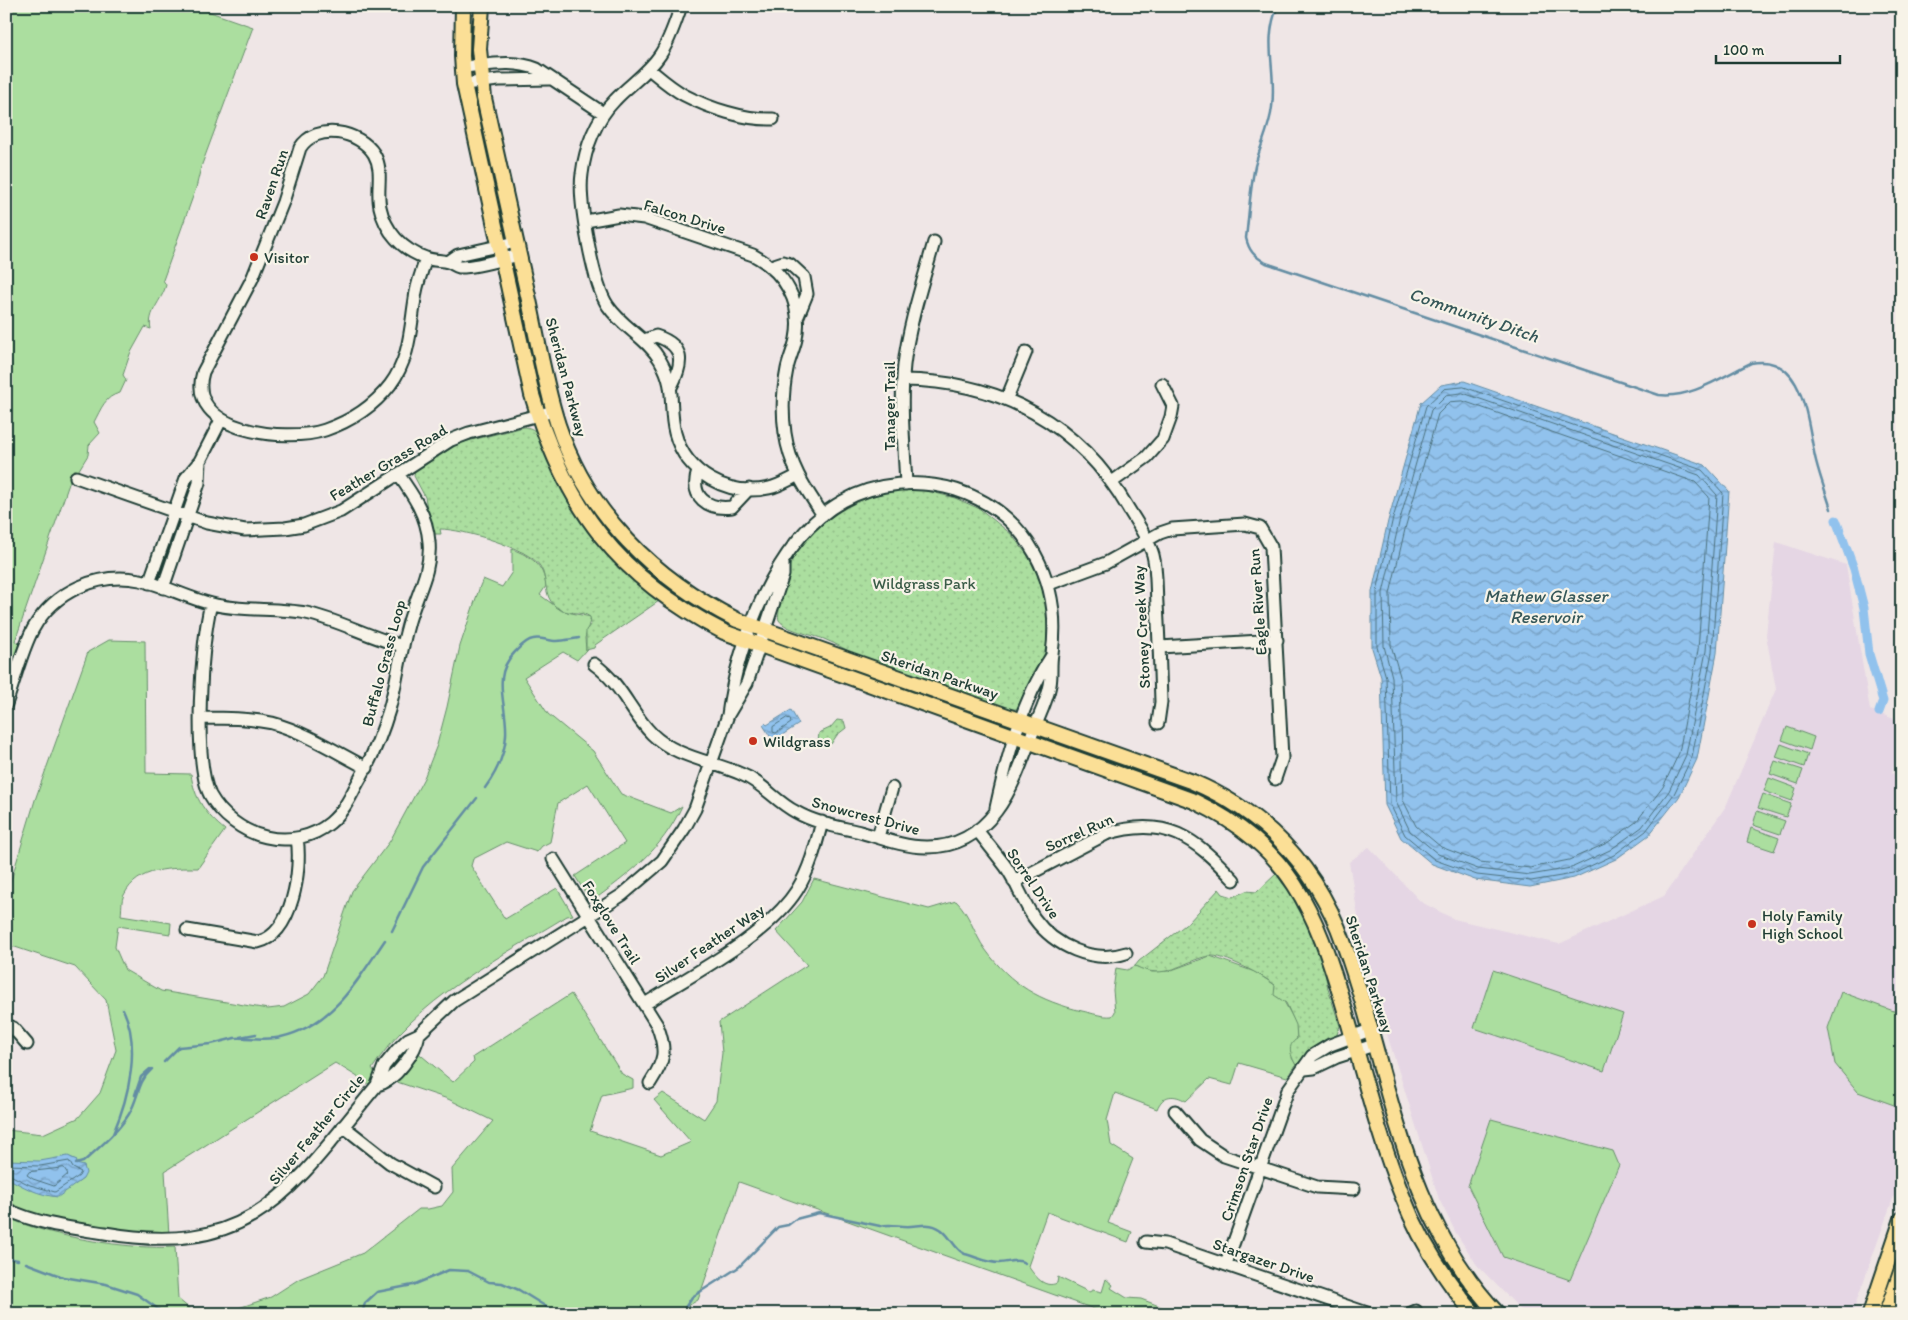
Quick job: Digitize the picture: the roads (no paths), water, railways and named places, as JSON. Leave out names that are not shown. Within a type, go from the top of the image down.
[{"type":"main road","name":"Sheridan Parkway","points":[[463,6],[464,84],[500,253],[538,415],[550,451],[571,492],[589,520],[638,575],[684,610],[753,644],[1194,801],[1223,816],[1258,843],[1289,877],[1313,915],[1329,956],[1396,1180],[1412,1221],[1441,1272],[1474,1314]]},
{"type":"main road","name":"Sheridan Parkway","points":[[482,6],[479,33],[481,82],[554,411],[566,446],[599,506],[624,538],[648,562],[684,590],[710,606],[758,628],[1208,788],[1241,807],[1271,830],[1308,872],[1332,915],[1346,950],[1411,1168],[1429,1214],[1459,1266],[1498,1314]]},
{"type":"main road","points":[[1870,1314],[1902,1219]]},
{"type":"main road","points":[[1886,1314],[1902,1269]]},
{"type":"street","points":[[681,6],[672,34],[661,54],[649,69],[615,99],[603,113],[586,155],[580,193],[602,296],[618,318],[644,340],[659,357],[668,374],[671,387],[674,431],[680,448],[698,471],[713,482],[730,488],[749,489],[768,488],[796,476]]},
{"type":"street","points":[[463,67],[515,63],[527,65],[603,113]]},
{"type":"street","points":[[649,69],[683,94],[700,102],[757,120],[773,120]]},
{"type":"street","points":[[464,84],[549,79]]},
{"type":"street","name":"Raven Run","points":[[426,258],[415,298],[413,326],[405,357],[391,383],[370,406],[344,423],[325,430],[303,434],[258,431],[221,420],[213,415],[204,403],[200,384],[203,372],[252,279],[274,226],[300,148],[310,136],[323,131],[330,131],[356,140],[371,150],[380,171],[379,204],[387,226],[405,247],[426,258],[448,262],[458,267],[517,249]]},
{"type":"street","name":"Falcon Drive","points":[[586,221],[619,215],[644,218],[753,254],[771,266],[781,276],[794,298],[798,316],[796,339],[787,369],[783,398],[785,434],[796,476],[822,515]]},
{"type":"street","name":"Tanager Trail","points":[[906,484],[903,380],[908,340],[934,242]]},
{"type":"street","name":"Falcon Drive","points":[[771,266],[783,262],[790,264],[804,277],[808,294],[798,316]]},
{"type":"street","points":[[644,340],[656,336],[677,350],[680,366],[671,387]]},
{"type":"street","points":[[1006,398],[1026,352]]},
{"type":"street","name":"Stoney Creek Way","points":[[903,380],[964,385],[1006,398],[1029,409],[1065,432],[1084,450],[1112,482],[1147,540],[1155,564],[1160,647],[1161,702],[1158,723]]},
{"type":"street","points":[[1112,482],[1147,457],[1163,439],[1171,418],[1173,406],[1162,384]]},
{"type":"street","name":"Feather Grass Road","points":[[76,477],[181,514],[226,527],[265,530],[304,525],[341,511],[451,440],[469,433],[554,411]]},
{"type":"street","points":[[149,583],[181,514],[199,483],[200,461],[221,420]]},
{"type":"street","points":[[698,471],[695,485],[699,495],[714,507],[732,507],[749,489]]},
{"type":"street","name":"Buffalo Grass Loop","points":[[211,604],[202,654],[202,770],[210,794],[216,804],[234,822],[250,831],[273,838],[297,838],[320,830],[338,815],[367,768],[390,708],[413,607],[427,571],[429,543],[423,513],[398,474]]},
{"type":"street","name":"Snowcrest Drive","points":[[594,664],[611,676],[652,734],[674,749],[744,774],[795,812],[822,822],[915,847],[933,847],[954,843],[977,830],[994,813],[1015,782],[1028,723],[1050,686],[1054,615],[1048,584],[1042,567],[1027,542],[1016,528],[993,509],[978,500],[946,487],[906,484],[889,485],[858,494],[822,515],[807,530],[783,563]]},
{"type":"street","points":[[163,588],[181,514]]},
{"type":"street","name":"Eagle River Run","points":[[1048,584],[1106,563],[1160,533],[1184,527],[1245,524],[1260,528],[1271,547],[1277,640],[1282,758],[1275,778]]},
{"type":"street","name":"Silver Feather Circle","points":[[6,1209],[50,1224],[133,1238],[169,1240],[195,1237],[238,1223],[272,1203],[299,1179],[377,1085],[384,1066],[408,1039],[419,1034],[454,1001],[632,888],[668,854],[695,809],[728,715],[747,683],[753,644],[758,628],[783,575],[783,563]]},
{"type":"street","points":[[6,704],[28,641],[41,617],[51,606],[72,590],[98,580],[127,578],[149,583],[211,604],[308,614],[380,640],[403,646]]},
{"type":"street","points":[[1160,647],[1277,640]]},
{"type":"street","points":[[202,718],[252,720],[281,726],[306,736],[367,768]]},
{"type":"street","points":[[878,837],[892,788]]},
{"type":"street","name":"Silver Feather Way","points":[[645,1004],[750,938],[776,917],[805,876],[822,822]]},
{"type":"street","name":"Sorrel Run","points":[[1014,882],[1106,834],[1141,828],[1161,829],[1187,838],[1209,854],[1234,880]]},
{"type":"street","name":"Sorrel Drive","points":[[977,830],[1014,882],[1035,920],[1056,940],[1069,948],[1099,956],[1112,958],[1126,953]]},
{"type":"street","points":[[187,930],[267,944],[281,926],[297,882],[300,854],[297,838]]},
{"type":"street","name":"Foxglove Trail","points":[[552,859],[657,1024],[664,1050],[663,1064],[650,1083]]},
{"type":"street","points":[[6,1025],[13,1028],[27,1044]]},
{"type":"street","name":"Crimson Star Drive","points":[[1226,1264],[1288,1090],[1305,1069],[1312,1056],[1330,1045],[1370,1030]]},
{"type":"street","points":[[1305,1069],[1314,1068],[1374,1045]]},
{"type":"street","points":[[1174,1111],[1189,1130],[1212,1149],[1259,1168],[1317,1187],[1354,1190]]},
{"type":"street","points":[[343,1126],[390,1163],[434,1187]]},
{"type":"street","name":"Stargazer Drive","points":[[1146,1242],[1165,1244],[1370,1314]]},
{"type":"water","name":"Mathew Glasser Reservoir","points":[[1464,381],[1705,465],[1729,491],[1717,653],[1697,759],[1679,797],[1649,835],[1616,859],[1574,878],[1530,887],[1475,880],[1432,864],[1401,838],[1385,805],[1381,677],[1372,648],[1372,592],[1388,521],[1421,403],[1441,385]]},
{"type":"water","points":[[791,710],[799,724],[773,741],[763,725],[765,723],[767,725]]},
{"type":"water","points":[[68,1156],[77,1160],[76,1164],[84,1166],[86,1173],[83,1179],[58,1197],[31,1190],[6,1177],[6,1160],[40,1161]]},
{"type":"waterway","name":"Community Ditch","points":[[1278,6],[1273,19],[1270,44],[1273,81],[1272,107],[1255,166],[1246,238],[1250,250],[1255,255],[1266,263],[1659,395],[1683,394],[1695,390],[1751,363],[1769,363],[1783,369],[1793,380],[1801,395],[1818,467],[1831,509]]},
{"type":"waterway","name":"Community Ditch","points":[[1836,520],[1854,569],[1864,608],[1869,654],[1883,701],[1879,712]]},
{"type":"waterway","points":[[485,788],[493,776],[504,749],[506,724],[502,681],[503,671],[508,662],[515,652],[530,640],[539,638],[559,641],[579,638]]},
{"type":"waterway","points":[[392,931],[423,867],[477,798]]},
{"type":"waterway","points":[[234,1038],[263,1039],[281,1037],[315,1023],[329,1012],[354,986],[385,940]]},
{"type":"waterway","points":[[113,1134],[124,1104],[131,1072],[131,1039],[123,1009]]},
{"type":"waterway","points":[[240,1037],[256,1034]]},
{"type":"waterway","points":[[164,1062],[179,1047],[211,1044],[235,1038]]},
{"type":"waterway","points":[[135,1095],[141,1077],[150,1069]]},
{"type":"waterway","points":[[76,1164],[83,1162],[108,1140],[119,1127],[129,1114],[143,1079],[152,1069]]},
{"type":"waterway","points":[[681,1314],[692,1297],[739,1267],[778,1227],[788,1225],[796,1219],[819,1213],[880,1226],[933,1225],[944,1232],[959,1250],[965,1254],[995,1263],[1015,1261],[1025,1263]]},
{"type":"waterway","points":[[6,1258],[18,1260]]},
{"type":"waterway","points":[[26,1263],[63,1277],[106,1284],[137,1294],[165,1314]]},
{"type":"waterway","points":[[362,1314],[365,1303],[377,1292],[413,1285],[449,1270],[468,1271],[489,1282],[502,1283],[519,1290],[558,1314]]},
{"type":"place","name":"Visitor","points":[[254,257]]},
{"type":"place","name":"Wildgrass","points":[[753,741]]},
{"type":"place","name":"Holy Family High School","points":[[1752,924]]},
{"type":"park label","name":"Wildgrass Park","points":[[924,583]]}]
